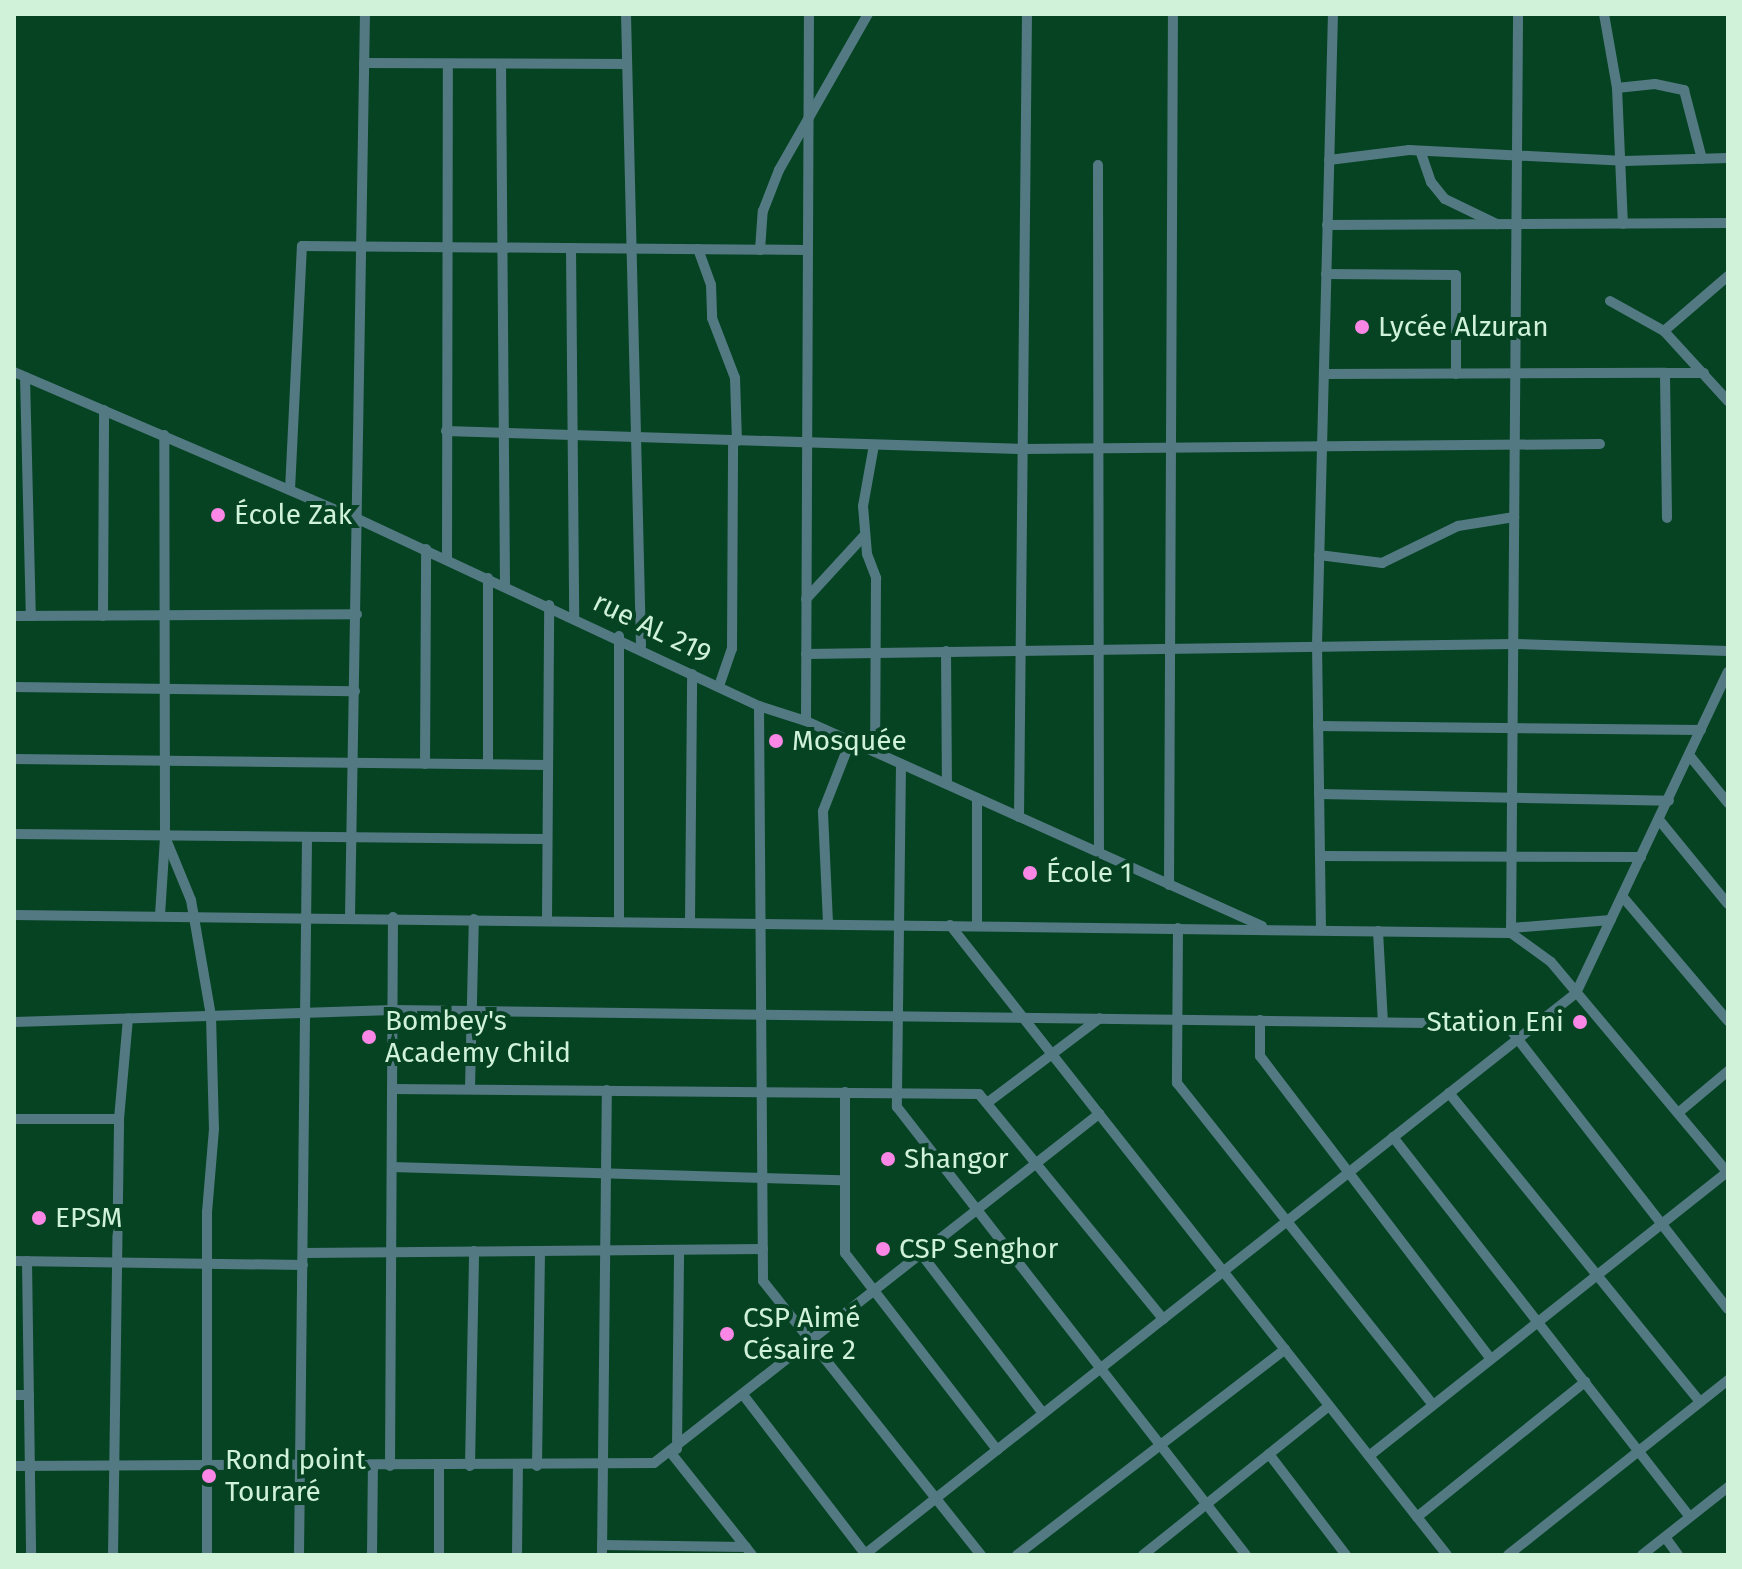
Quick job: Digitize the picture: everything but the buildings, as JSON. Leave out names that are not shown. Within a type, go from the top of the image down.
[{"type":"street","points":[[350,917],[360,520],[365,14]]},
{"type":"street","points":[[626,14],[641,646]]},
{"type":"street","points":[[806,721],[809,14]]},
{"type":"street","points":[[760,250],[769,193],[868,14]]},
{"type":"street","points":[[1019,817],[1027,14]]},
{"type":"street","points":[[1169,885],[1167,647],[1173,14]]},
{"type":"street","points":[[1321,930],[1317,645],[1333,14]]},
{"type":"street","points":[[1511,930],[1515,644],[1513,448],[1519,374],[1521,225],[1518,14]]},
{"type":"street","points":[[1604,14],[1617,88],[1624,161],[1623,224]]},
{"type":"street","points":[[364,63],[627,64]]},
{"type":"street","points":[[447,559],[448,64]]},
{"type":"street","points":[[501,64],[505,585]]},
{"type":"street","points":[[1617,88],[1655,84],[1684,90],[1702,159]]},
{"type":"street","points":[[1329,160],[1421,153],[1624,161],[1728,158]]},
{"type":"street","points":[[1421,153],[1431,182],[1445,199],[1500,225]]},
{"type":"street","points":[[1098,165],[1099,853]]},
{"type":"street","points":[[1327,225],[1728,223]]},
{"type":"street","points":[[290,490],[302,246],[808,250]]},
{"type":"street","points":[[571,248],[574,616]]},
{"type":"street","points":[[698,249],[711,285],[712,318],[735,378],[732,649],[719,686]]},
{"type":"street","points":[[1326,274],[1456,275],[1456,374]]},
{"type":"street","points":[[1664,331],[1728,276]]},
{"type":"street","points":[[1610,301],[1664,331],[1728,401]]},
{"type":"street","points":[[1665,373],[1667,518]]},
{"type":"street","points":[[1324,374],[1704,373]]},
{"type":"street","points":[[19,374],[31,616]]},
{"type":"street","name":"rue AL 219","points":[[19,374],[426,549],[641,646],[759,706],[806,721],[1268,929]]},
{"type":"street","points":[[103,616],[104,410]]},
{"type":"street","points":[[446,431],[1023,449],[1513,448],[1600,444]]},
{"type":"street","points":[[160,915],[165,837],[164,435]]},
{"type":"street","points":[[874,445],[864,536],[876,578],[879,652],[875,752]]},
{"type":"street","points":[[1319,555],[1382,563],[1458,526],[1514,517]]},
{"type":"street","points":[[806,599],[864,536]]},
{"type":"street","points":[[425,764],[426,549]]},
{"type":"street","points":[[488,578],[488,764]]},
{"type":"street","points":[[547,920],[549,605]]},
{"type":"street","points":[[14,616],[357,614]]},
{"type":"street","points":[[619,636],[619,921]]},
{"type":"street","points":[[806,654],[1515,644],[1728,651]]},
{"type":"street","points":[[946,651],[947,784]]},
{"type":"street","points":[[744,1396],[865,1555],[1576,993],[1728,672]]},
{"type":"street","points":[[690,921],[692,674]]},
{"type":"street","points":[[14,687],[355,691]]},
{"type":"street","points":[[759,706],[763,1281],[981,1555]]},
{"type":"street","points":[[1318,726],[1701,730]]},
{"type":"street","points":[[828,923],[823,811],[850,742]]},
{"type":"street","points":[[1689,755],[1728,803]]},
{"type":"street","points":[[14,759],[548,765]]},
{"type":"street","points":[[901,764],[897,1107],[1246,1555]]},
{"type":"street","points":[[1319,794],[1669,801]]},
{"type":"street","points":[[977,798],[977,925]]},
{"type":"street","points":[[1660,821],[1728,904]]},
{"type":"street","points":[[14,834],[546,839]]},
{"type":"street","points":[[165,837],[195,916],[211,1016],[214,1129],[208,1264],[207,1555]]},
{"type":"street","points":[[299,1555],[307,838]]},
{"type":"street","points":[[1320,856],[1512,854],[1641,857]]},
{"type":"street","points":[[1622,896],[1728,1021]]},
{"type":"street","points":[[14,915],[393,917],[1378,931],[1511,930],[1611,920]]},
{"type":"street","points":[[390,1466],[393,917]]},
{"type":"street","points":[[470,1089],[474,919]]},
{"type":"street","points":[[950,925],[1026,1017],[1052,1055],[1447,1555]]},
{"type":"street","points":[[1178,928],[1177,1083],[1433,1405]]},
{"type":"street","points":[[1369,1456],[1728,1172],[1551,962],[1511,930]]},
{"type":"street","points":[[1378,931],[1383,1022]]},
{"type":"street","points":[[14,1022],[393,1010],[1506,1024],[1728,1309]]},
{"type":"street","points":[[113,1555],[119,1119],[128,1018]]},
{"type":"street","points":[[987,1103],[1100,1018]]},
{"type":"street","points":[[1260,1020],[1260,1056],[1491,1359]]},
{"type":"street","points":[[1678,1113],[1728,1071]]},
{"type":"street","points":[[392,1089],[979,1094],[1163,1319]]},
{"type":"street","points":[[607,1090],[602,1550],[749,1551]]},
{"type":"street","points":[[845,1092],[841,1180],[843,1247],[873,1294],[997,1450]]},
{"type":"street","points":[[1449,1093],[1700,1402]]},
{"type":"street","points":[[14,1466],[603,1466],[654,1463],[674,1451],[1099,1114]]},
{"type":"street","points":[[14,1119],[119,1119]]},
{"type":"street","points":[[1393,1137],[1689,1516]]},
{"type":"street","points":[[392,1167],[841,1180]]},
{"type":"street","points":[[303,1253],[763,1249]]},
{"type":"street","points":[[679,1250],[674,1451],[749,1551]]},
{"type":"street","points":[[470,1466],[474,1251]]},
{"type":"street","points":[[537,1466],[540,1251]]},
{"type":"street","points":[[922,1255],[1043,1413]]},
{"type":"street","points":[[14,1261],[303,1265]]},
{"type":"street","points":[[27,1261],[31,1555]]},
{"type":"street","points":[[1017,1555],[1285,1349]]},
{"type":"street","points":[[1508,1555],[1728,1380]]},
{"type":"street","points":[[1417,1517],[1585,1382]]},
{"type":"street","points":[[14,1395],[29,1395]]},
{"type":"street","points":[[1143,1555],[1155,1551],[1206,1504],[1329,1406]]},
{"type":"street","points":[[1269,1454],[1346,1555]]},
{"type":"street","points":[[372,1555],[373,1466]]},
{"type":"street","points":[[439,1466],[439,1555]]},
{"type":"street","points":[[517,1555],[518,1466]]},
{"type":"street","points":[[1642,1555],[1728,1487]]},
{"type":"street","points":[[1665,1537],[1678,1555]]},
{"type":"place","name":"Lycée Alzuran","points":[[1362,327]]},
{"type":"place","name":"École Zak","points":[[218,515]]},
{"type":"place","name":"Mosquée","points":[[776,741]]},
{"type":"place","name":"École 1","points":[[1030,873]]},
{"type":"place","name":"Station Eni","points":[[1580,1022]]},
{"type":"place","name":"Bombey's Academy Child","points":[[369,1037]]},
{"type":"place","name":"Shangor","points":[[888,1159]]},
{"type":"place","name":"EPSM","points":[[39,1218]]},
{"type":"place","name":"CSP Senghor","points":[[883,1249]]},
{"type":"place","name":"CSP Aimé Césaire 2","points":[[727,1334]]},
{"type":"place","name":"Rond point Touraré","points":[[209,1476]]}]
